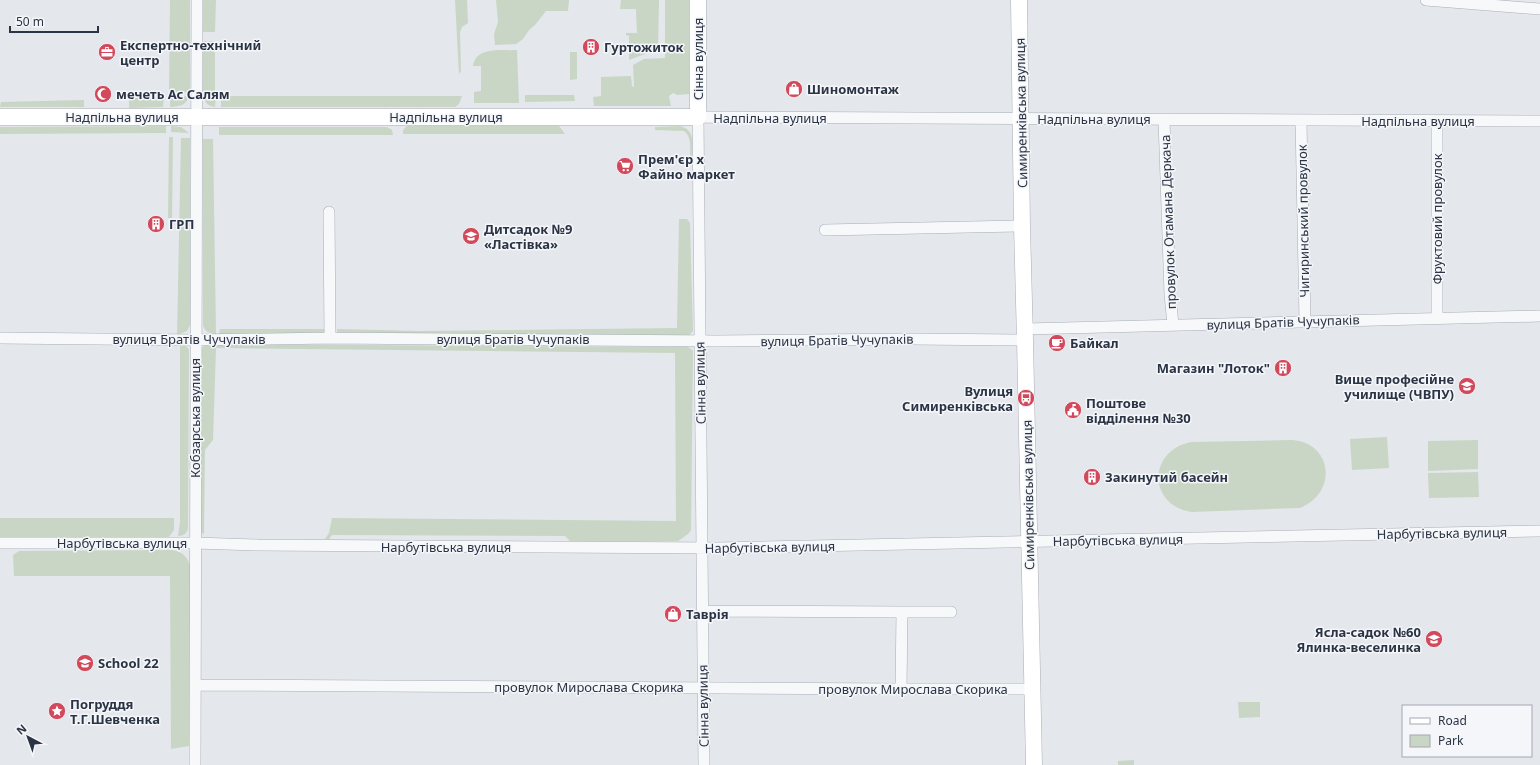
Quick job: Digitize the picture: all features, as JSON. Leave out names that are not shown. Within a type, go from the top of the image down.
[{"type":"main road","name":"Сінна вулиця","points":[[698,0],[698,117]]},
{"type":"main road","name":"Симиренківська вулиця","points":[[1019,0],[1022,226],[1034,765]]},
{"type":"main road","name":"Надпільна вулиця","points":[[0,117],[698,117]]},
{"type":"street","name":"Кобзарська вулиця","points":[[195,765],[196,0]]},
{"type":"street","points":[[1426,0],[1540,9]]},
{"type":"street","name":"Надпільна вулиця","points":[[698,117],[1540,121]]},
{"type":"street","name":"Сінна вулиця","points":[[698,117],[704,765]]},
{"type":"street","name":"провулок Отамана Деркача","points":[[1164,120],[1170,294],[1173,325]]},
{"type":"street","name":"Чигиринський провулок","points":[[1301,120],[1305,321]]},
{"type":"street","name":"Фруктовий провулок","points":[[1437,121],[1437,318]]},
{"type":"street","points":[[329,212],[330,338]]},
{"type":"street","points":[[825,230],[1022,226]]},
{"type":"street","name":"вулиця Братів Чучупаків","points":[[0,338],[195,340],[330,338],[700,340],[912,339],[1173,325],[1540,316]]},
{"type":"street","name":"Нарбутівська вулиця","points":[[0,543],[195,543],[266,546],[717,548],[1540,531]]},
{"type":"street","points":[[702,611],[951,612]]},
{"type":"street","points":[[901,690],[902,612]]},
{"type":"street","name":"провулок Мирослава Скорика","points":[[195,685],[901,690],[1032,689]]},
{"type":"green space","points":[[170,0],[190,0],[190,92],[169,93]]},
{"type":"green space","points":[[202,0],[216,0],[215,32],[203,32]]},
{"type":"green space","points":[[455,0],[467,0],[468,23],[462,27],[460,32],[461,71],[459,74]]},
{"type":"green space","points":[[496,0],[569,0],[568,11],[546,11],[523,39],[516,44],[495,45],[494,34],[498,22]]},
{"type":"green space","points":[[621,0],[659,0],[658,49],[629,60],[629,36],[626,35],[626,33],[637,33],[636,9],[620,9]]},
{"type":"green space","points":[[665,0],[689,0],[689,94],[677,95],[673,93],[669,96],[671,106],[594,106],[593,97],[601,96],[601,77],[631,76],[632,86],[634,87],[633,65],[644,59],[665,58]]},
{"type":"green space","points":[[203,41],[215,41],[215,92],[203,91]]},
{"type":"green space","points":[[497,50],[517,50],[519,103],[474,103],[474,92],[481,91],[481,66],[473,66],[479,55],[484,52]]},
{"type":"green space","points":[[570,52],[577,52],[577,79],[570,80]]},
{"type":"green space","points":[[525,95],[574,95],[575,101],[525,102]]},
{"type":"green space","points":[[189,96],[184,104],[170,107],[170,97]]},
{"type":"green space","points":[[203,96],[216,96],[215,107],[207,104]]},
{"type":"green space","points":[[221,96],[462,96],[459,104],[455,107],[221,107]]},
{"type":"green space","points":[[164,97],[163,107],[129,108],[129,98]]},
{"type":"green space","points":[[84,100],[84,107],[0,107],[1,102]]},
{"type":"green space","points":[[166,126],[166,133],[0,134],[0,127]]},
{"type":"green space","points":[[171,126],[181,127],[189,133],[171,132]]},
{"type":"green space","points":[[407,126],[559,126],[565,134],[403,134],[403,130]]},
{"type":"green space","points":[[680,126],[685,128],[691,134],[692,158],[690,157],[690,146],[687,133],[684,131],[655,130],[655,127]]},
{"type":"green space","points":[[219,127],[387,127],[392,130],[393,135],[219,135]]},
{"type":"green space","points":[[169,137],[173,137],[172,218],[168,218]]},
{"type":"green space","points":[[181,138],[190,138],[190,325],[187,331],[177,335]]},
{"type":"green space","points":[[203,139],[213,139],[216,334],[208,332],[203,325]]},
{"type":"green space","points":[[679,219],[687,219],[690,223],[693,331],[688,336],[337,336],[337,329],[419,331],[677,328]]},
{"type":"green space","points":[[220,329],[328,329],[327,334],[219,334]]},
{"type":"green space","points":[[180,344],[185,344],[189,350],[188,526],[185,534],[178,536],[180,522]]},
{"type":"green space","points":[[215,344],[687,347],[693,351],[691,530],[678,541],[571,542],[565,536],[332,535],[329,539],[325,539],[329,533],[332,518],[676,521],[675,353],[216,348],[213,440],[205,450],[204,534],[200,532],[200,350],[204,346]]},
{"type":"green space","points":[[1387,437],[1389,468],[1352,470],[1350,439]]},
{"type":"green space","points":[[1291,440],[1305,443],[1315,449],[1322,458],[1326,469],[1325,480],[1321,491],[1312,501],[1300,508],[1192,512],[1178,508],[1167,500],[1161,490],[1158,478],[1160,467],[1166,456],[1177,447],[1191,442]]},
{"type":"green space","points":[[1478,440],[1478,469],[1428,471],[1428,441]]},
{"type":"green space","points":[[1478,472],[1479,497],[1429,498],[1428,473]]},
{"type":"green space","points":[[0,518],[174,518],[174,530],[168,538],[0,538]]},
{"type":"green space","points":[[172,550],[183,554],[190,565],[189,746],[171,749],[170,576],[14,576],[13,555],[19,551]]},
{"type":"green space","points":[[1238,702],[1260,702],[1260,717],[1239,718]]},
{"type":"green space","points":[[1134,760],[1134,765],[1118,765],[1118,761]]},
{"type":"place","name":"Гуртожиток","points":[[591,47]]},
{"type":"place","name":"Експертно-технічний центр","points":[[107,52]]},
{"type":"place","name":"Шиномонтаж","points":[[794,89]]},
{"type":"place","name":"мечеть Ас Салям","points":[[103,94]]},
{"type":"place","name":"Прем'єр х Файно маркет","points":[[625,166]]},
{"type":"place","name":"ГРП","points":[[156,224]]},
{"type":"place","name":"Дитсадок №9 «Ластівка»","points":[[471,236]]},
{"type":"place","name":"Байкал","points":[[1057,343]]},
{"type":"place","name":"Магазин \"Лоток\"","points":[[1283,368]]},
{"type":"place","name":"Вище професійне училище (ЧВПУ)","points":[[1467,386]]},
{"type":"place","name":"Вулиця Симиренківська","points":[[1026,398]]},
{"type":"place","name":"Поштове відділення №30","points":[[1073,410]]},
{"type":"place","name":"Закинутий басейн","points":[[1092,477]]},
{"type":"place","name":"Таврія","points":[[673,614]]},
{"type":"place","name":"Ясла-садок №60 Ялинка-веселинка","points":[[1434,639]]},
{"type":"place","name":"School 22","points":[[85,663]]},
{"type":"place","name":"Погруддя Т.Г.Шевченка","points":[[57,711]]}]
